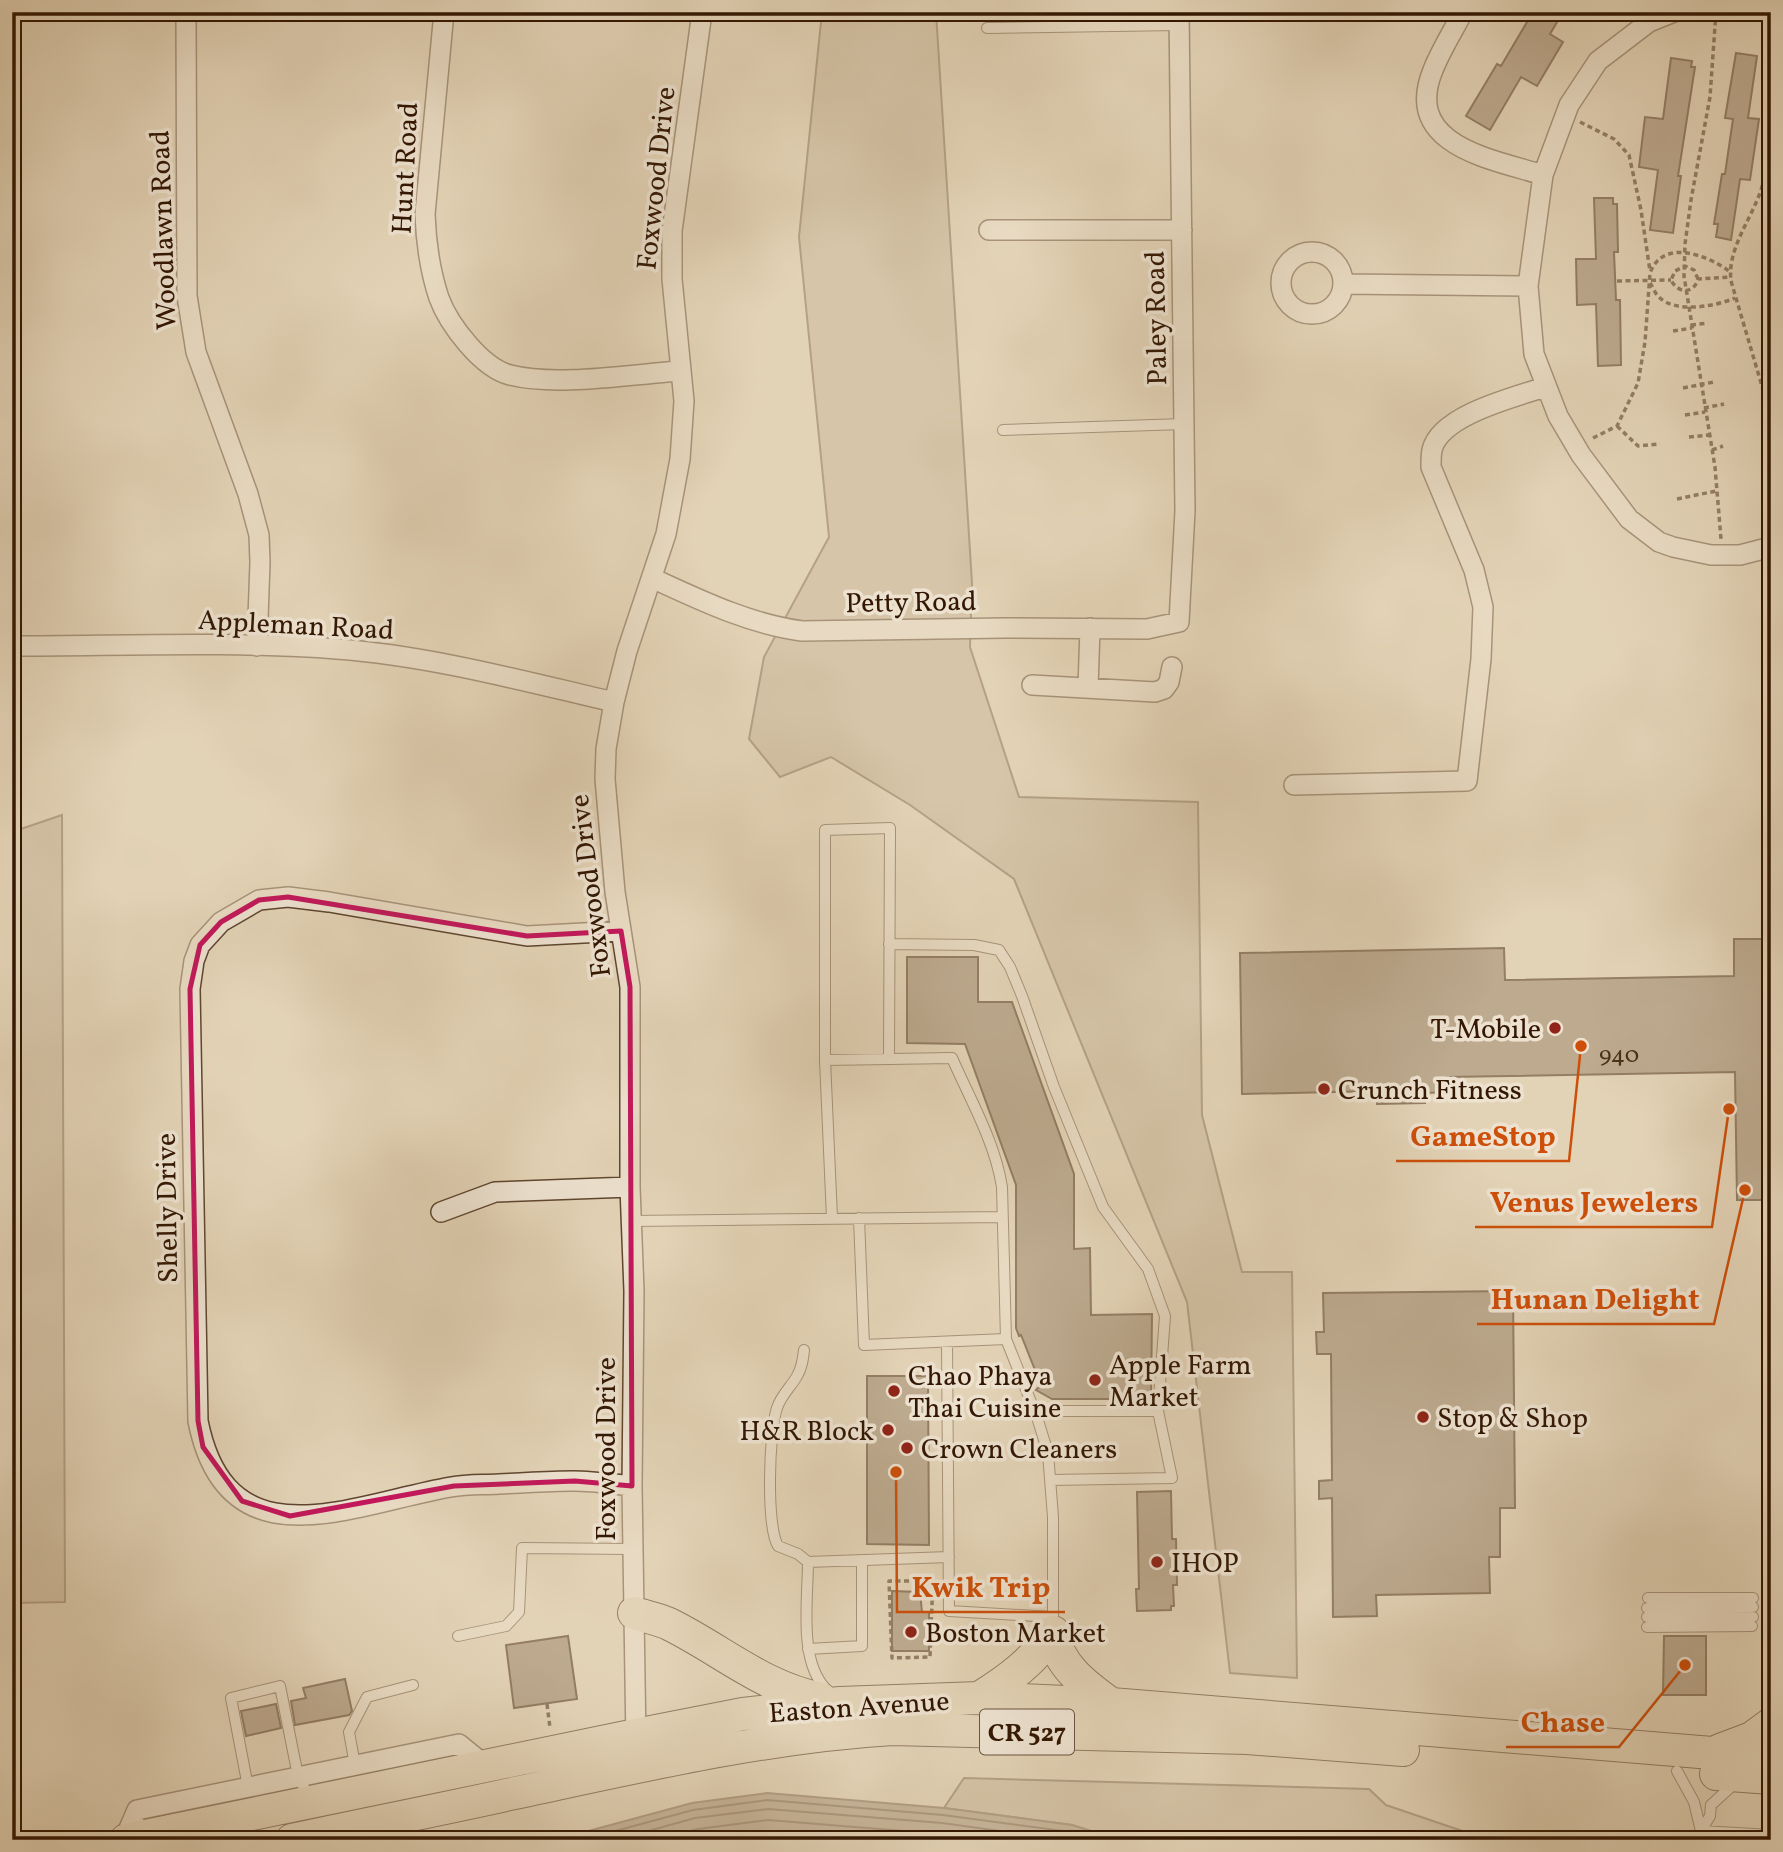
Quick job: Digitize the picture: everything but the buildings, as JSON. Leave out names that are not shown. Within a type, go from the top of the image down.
[{"type":"main road","points":[[635,1613],[669,1624],[759,1678],[798,1694],[840,1703]]},
{"type":"main road","points":[[979,1698],[1009,1679],[1044,1646],[1053,1624]]},
{"type":"main road","points":[[1053,1624],[1054,1645],[1073,1673],[1111,1704]]},
{"type":"main road","name":"Easton Avenue","points":[[125,1840],[305,1789],[486,1766],[743,1714],[840,1703],[979,1698],[1111,1704],[1771,1756]]},
{"type":"main road","points":[[1712,1753],[1752,1738],[1771,1724]]},
{"type":"main road","name":"Easton Avenue","points":[[300,1838],[753,1744],[892,1729],[1247,1738],[1757,1777]]},
{"type":"street","name":"Woodlawn Road","points":[[186,12],[187,296],[196,352],[247,494],[258,535],[260,562],[257,646]]},
{"type":"street","name":"Hunt Road","points":[[444,12],[425,214],[426,243],[440,300],[463,338],[489,366],[509,375],[552,380],[681,371]]},
{"type":"street","name":"Foxwood Drive","points":[[637,1766],[632,1486],[634,1291],[630,1187],[630,987],[615,892],[605,779],[606,750],[627,650],[666,534],[681,459],[684,401],[672,279],[673,231],[702,12]]},
{"type":"street","points":[[1463,12],[1433,71],[1427,94],[1431,120],[1442,136],[1460,148],[1543,175]]},
{"type":"street","points":[[1674,12],[1649,22],[1598,61],[1569,105],[1543,175],[1528,286],[1534,354],[1545,387],[1575,446],[1629,519],[1659,542],[1673,547],[1723,555],[1740,555],[1771,547]]},
{"type":"street","points":[[1766,12],[1771,14]]},
{"type":"street","name":"Paley Road","points":[[1179,622],[1185,511],[1180,19]]},
{"type":"street","points":[[989,230],[1182,230]]},
{"type":"street","points":[[1343,284],[1528,286]]},
{"type":"street","points":[[1294,785],[1467,781],[1481,659],[1483,607],[1474,570],[1431,467],[1432,449],[1440,435],[1476,409],[1545,387]]},
{"type":"street","name":"Petty Road","points":[[652,578],[727,612],[784,629],[802,631],[1147,629],[1179,622]]},
{"type":"street","points":[[1088,688],[1090,628]]},
{"type":"street","name":"Appleman Road","points":[[12,646],[257,646],[339,649],[470,668],[614,702]]},
{"type":"street","points":[[1032,685],[1155,692],[1164,689],[1169,682],[1172,667]]},
{"type":"street","name":"Shelly Drive","points":[[621,931],[527,936],[289,897],[259,900],[221,922],[201,945],[194,961],[190,989],[198,1421],[203,1447],[220,1478],[242,1501],[272,1514],[290,1516],[331,1513],[454,1486],[575,1481],[632,1486]]},
{"type":"street","points":[[441,1212],[495,1192],[630,1187]]},
{"type":"street","points":[[125,1840],[137,1810],[248,1787],[305,1789],[355,1765],[459,1744],[486,1766]]},
{"type":"street","points":[[300,1838],[305,1789]]},
{"type":"lane","points":[[987,28],[1180,19]]},
{"type":"lane","points":[[1003,430],[1184,424]]},
{"type":"lane","points":[[832,1219],[825,1060],[825,830],[890,828],[889,1059]]},
{"type":"lane","points":[[888,944],[974,945],[999,950],[1010,967],[1054,1087],[1103,1207],[1148,1269],[1165,1316],[1158,1410],[1172,1478],[1050,1480]]},
{"type":"lane","points":[[825,1060],[952,1058],[997,1162],[1002,1186],[1006,1339],[1048,1453],[1053,1517],[1053,1624],[949,1611],[947,1342]]},
{"type":"lane","points":[[631,1221],[1002,1217]]},
{"type":"lane","points":[[859,1218],[864,1345],[1006,1339]]},
{"type":"lane","points":[[804,1350],[797,1376],[778,1404],[774,1418],[771,1474],[775,1541],[778,1546],[798,1554],[808,1562],[949,1557]]},
{"type":"lane","points":[[1034,1411],[1158,1410]]},
{"type":"lane","points":[[458,1636],[506,1626],[519,1612],[522,1548],[633,1549]]},
{"type":"lane","points":[[808,1649],[862,1646],[862,1560]]},
{"type":"lane","points":[[808,1562],[808,1649],[815,1674],[823,1687],[840,1703]]},
{"type":"lane","points":[[1647,1612],[1753,1612],[1647,1612]]},
{"type":"lane","points":[[355,1765],[349,1732],[367,1697],[413,1685]]},
{"type":"lane","points":[[248,1787],[231,1698],[280,1686],[305,1789]]},
{"type":"lane","points":[[1677,1770],[1694,1802],[1701,1835]]},
{"type":"lane","points":[[1701,1835],[1710,1816],[1711,1805],[1757,1777]]},
{"type":"lane","points":[[1742,1833],[1753,1840]]},
{"type":"lane","points":[[1701,1835],[1771,1835]]},
{"type":"path","points":[[1716,12],[1710,97],[1691,200],[1685,266],[1686,291],[1712,450],[1723,555]]},
{"type":"path","points":[[1771,50],[1767,64],[1766,99],[1769,116],[1761,189],[1729,266],[1764,393],[1771,473]]},
{"type":"path","points":[[1566,115],[1614,139],[1629,155],[1650,257],[1645,342],[1638,383],[1617,426],[1575,446]]},
{"type":"path","points":[[1650,273],[1653,264],[1661,256],[1685,252],[1719,264],[1730,275]]},
{"type":"path","points":[[1671,280],[1677,289],[1686,291],[1696,285],[1698,279],[1694,270],[1685,266]]},
{"type":"path","points":[[1671,280],[1675,271],[1685,266]]},
{"type":"path","points":[[1698,279],[1730,275]]},
{"type":"path","points":[[1617,281],[1671,280]]},
{"type":"path","points":[[1650,281],[1657,296],[1666,303],[1689,307],[1718,306],[1736,298]]},
{"type":"path","points":[[1674,331],[1708,324]]},
{"type":"path","points":[[1682,388],[1714,382]]},
{"type":"path","points":[[1685,415],[1724,404]]},
{"type":"path","points":[[1617,426],[1638,446],[1660,444]]},
{"type":"path","points":[[1689,437],[1709,435]]},
{"type":"path","points":[[1712,450],[1723,446]]},
{"type":"path","points":[[1677,499],[1716,491]]},
{"type":"path","points":[[909,1581],[889,1581],[891,1658],[930,1657],[933,1577]]},
{"type":"path","points":[[547,1704],[550,1728]]},
{"type":"highlighted area","points":[[288,897],[527,936],[621,931],[630,987],[632,1486],[575,1481],[454,1486],[290,1516],[242,1501],[203,1447],[198,1421],[190,989],[200,945],[221,922],[259,900]]},
{"type":"shaded area","points":[[822,12],[936,12],[972,583],[970,647],[1019,797],[1198,802],[1202,1115],[1242,1272],[1292,1272],[1297,1678],[1230,1673],[1187,1302],[1014,879],[910,805],[831,757],[780,777],[749,739],[764,657],[829,537],[799,237]]},
{"type":"shaded area","points":[[62,815],[65,1602],[12,1603],[12,832]]},
{"type":"shaded area","points":[[964,1778],[1369,1789],[1386,1805],[1489,1840],[1119,1840],[1072,1825],[944,1808]]},
{"type":"water","points":[[767,1793],[944,1808],[1072,1825],[1119,1840],[555,1840],[692,1803]]},
{"type":"place","name":"T-Mobile","points":[[1555,1028]]},
{"type":"place","name":"GameStop","points":[[1581,1046]]},
{"type":"place","name":"Crunch Fitness","points":[[1324,1089]]},
{"type":"place","name":"Venus Jewelers","points":[[1729,1109]]},
{"type":"place","name":"Hunan Delight","points":[[1745,1190]]},
{"type":"place","name":"Apple Farm Market","points":[[1095,1380]]},
{"type":"place","name":"Chao Phaya Thai Cuisine","points":[[894,1391]]},
{"type":"place","name":"Stop & Shop","points":[[1423,1417]]},
{"type":"place","name":"H&R Block","points":[[888,1430]]},
{"type":"place","name":"Crown Cleaners","points":[[907,1448]]},
{"type":"place","name":"Kwik Trip","points":[[896,1472]]},
{"type":"place","name":"IHOP","points":[[1157,1562]]},
{"type":"place","name":"Boston Market","points":[[911,1632]]},
{"type":"place","name":"Chase","points":[[1685,1665]]}]
